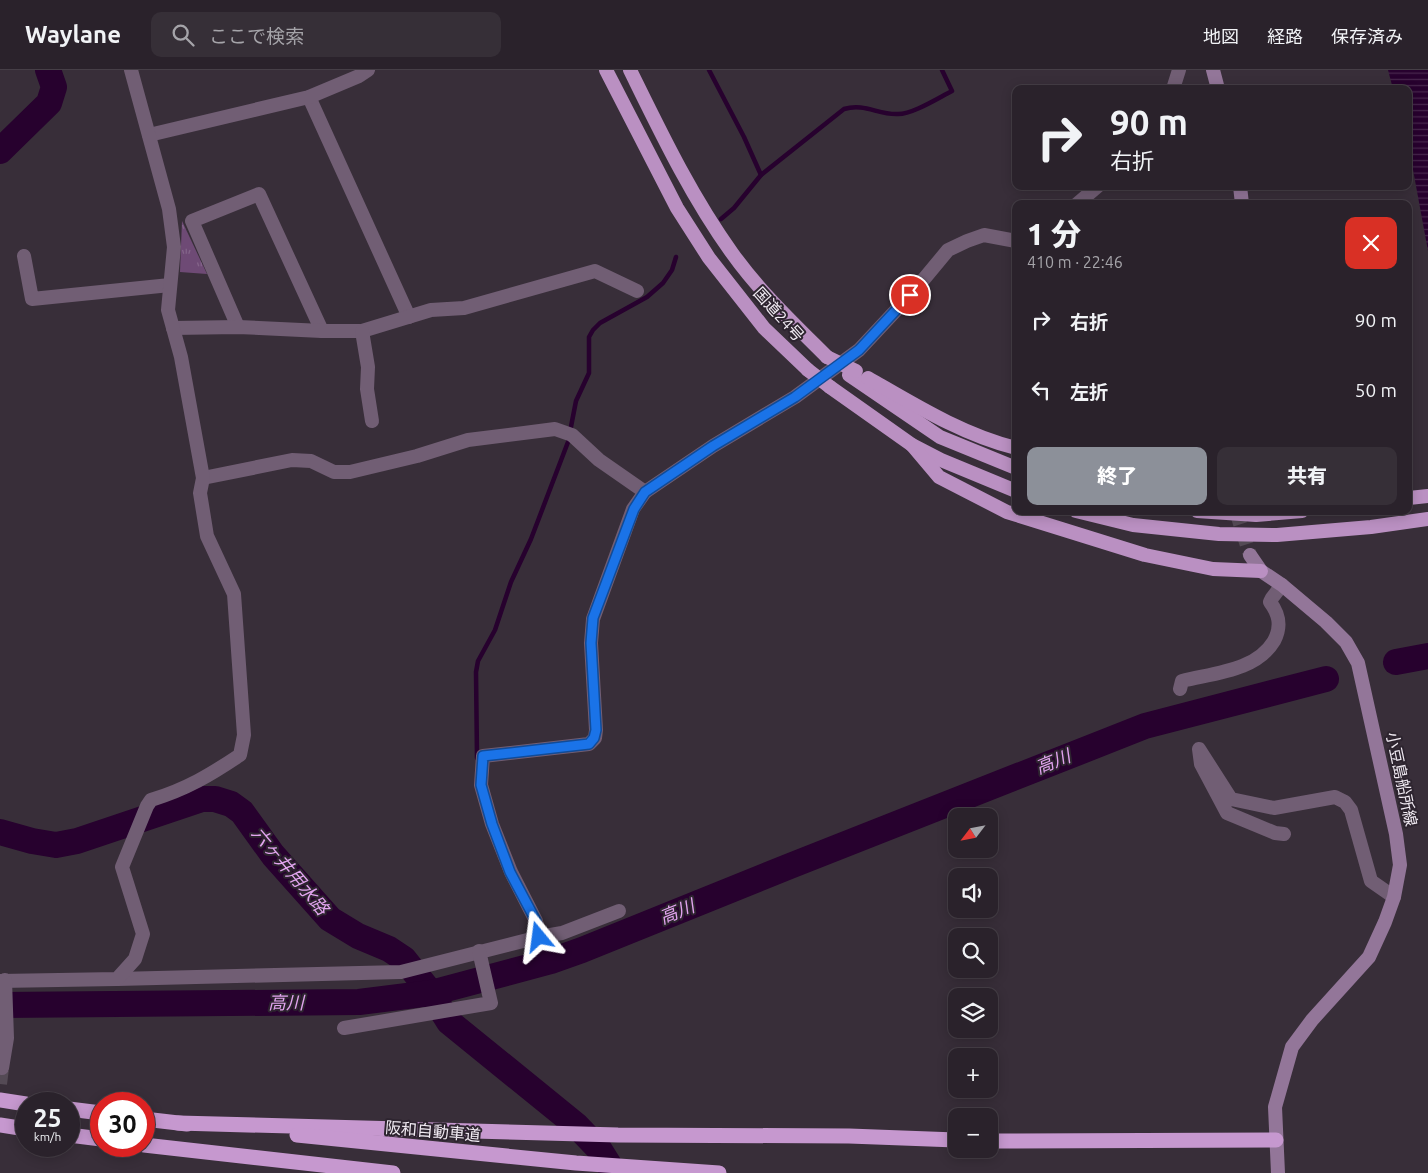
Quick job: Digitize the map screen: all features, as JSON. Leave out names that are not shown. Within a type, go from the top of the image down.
[{"type":"highway","name":"国道24号","points":[[606,70],[677,208],[709,258],[764,328],[808,370],[912,445],[941,460],[1012,489]]},
{"type":"highway","name":"国道24号","points":[[630,70],[686,181],[732,254],[777,307],[827,357],[912,411]]},
{"type":"highway","points":[[912,411],[940,418],[995,443],[1012,447]]},
{"type":"highway","points":[[912,411],[940,437],[1012,466]]},
{"type":"highway","points":[[912,445],[939,477],[1012,514]]},
{"type":"highway","points":[[1412,498],[1428,496]]},
{"type":"highway","points":[[1017,515],[1145,555],[1213,569],[1260,571]]},
{"type":"highway","points":[[1092,515],[1133,525],[1218,534],[1277,535],[1371,527],[1428,519]]},
{"type":"highway","points":[[0,1100],[15,1102]]},
{"type":"highway","name":"阪和自動車道","points":[[155,1120],[576,1162],[719,1173]]},
{"type":"highway","points":[[178,1123],[618,1135],[849,1136],[948,1140]]},
{"type":"highway","points":[[0,1125],[15,1127]]},
{"type":"highway","points":[[998,1141],[1276,1140]]},
{"type":"highway","points":[[155,1146],[393,1173]]},
{"type":"main road","points":[[1213,70],[1217,85]]},
{"type":"main road","name":"小豆島船所線","points":[[1250,555],[1260,571],[1282,585],[1333,628],[1346,642],[1358,663],[1396,834],[1400,865],[1394,897],[1385,922],[1368,957],[1312,1020],[1292,1048],[1275,1107],[1278,1173]]},
{"type":"street","points":[[118,979],[135,960],[143,934],[122,867],[134,835],[151,800],[176,792],[205,778],[240,755],[244,735],[234,594],[207,536],[200,493],[203,478],[181,357],[168,310],[174,247],[169,210],[131,70]]},
{"type":"street","points":[[149,135],[309,97],[359,76],[368,70]]},
{"type":"street","points":[[1173,85],[1179,70]]},
{"type":"street","points":[[309,97],[409,317]]},
{"type":"street","points":[[1082,200],[1093,190]]},
{"type":"street","points":[[238,327],[192,221],[259,194],[322,331]]},
{"type":"street","points":[[539,937],[536,921],[510,872],[492,824],[481,785],[483,756],[589,744],[594,738],[596,730],[591,643],[593,618],[634,509],[645,492],[713,446],[795,397],[859,350],[910,295],[948,250],[984,235],[1012,240]]},
{"type":"street","points":[[24,256],[32,300],[170,285]]},
{"type":"street","points":[[173,328],[238,327],[362,331],[431,310],[464,308],[595,271],[637,291]]},
{"type":"street","points":[[362,331],[368,367],[367,389],[372,422]]},
{"type":"street","points":[[203,478],[292,460],[311,461],[334,472],[350,472],[417,456],[468,440],[555,430],[570,435],[599,460],[645,492]]},
{"type":"street","points":[[1180,689],[1182,681],[1240,667],[1259,658],[1269,649],[1278,634],[1278,613],[1270,602],[1282,585]]},
{"type":"street","points":[[1284,834],[1275,833],[1226,813],[1201,764],[1199,749],[1231,799],[1274,808],[1335,797],[1345,802],[1351,810],[1370,881],[1394,897]]},
{"type":"street","points":[[2,1068],[7,1038],[4,984],[118,979],[401,972],[481,956],[539,937],[562,933],[620,911]]},
{"type":"street","points":[[344,1028],[491,1003],[481,956]]},
{"type":"green space","points":[[182,221],[207,274],[180,272]]},
{"type":"shaded area","points":[[1388,70],[1428,70],[1428,251],[1412,164],[1412,85],[1392,85]]},
{"type":"waterway","name":"六ヶ井用水路","points":[[0,151],[49,103],[54,87],[48,70]]},
{"type":"waterway","points":[[709,70],[744,137],[761,175]]},
{"type":"waterway","points":[[721,219],[734,208],[761,175],[844,109],[858,107],[898,114],[918,109],[952,91],[942,70]]},
{"type":"waterway","points":[[477,758],[476,672],[478,661],[495,630],[511,582],[531,539],[568,442],[576,401],[589,373],[589,337],[600,323],[647,297],[663,283],[672,270],[676,257]]},
{"type":"waterway","name":"高川","points":[[1396,662],[1428,656]]},
{"type":"waterway","name":"高川","points":[[0,1005],[359,1002],[431,993],[551,961],[582,950],[1145,726],[1326,679]]},
{"type":"waterway","name":"六ヶ井用水路","points":[[0,832],[32,841],[56,845],[77,841],[202,799],[215,799],[231,804],[242,812],[273,855],[330,919],[358,936],[389,949],[404,959],[431,993],[449,1022],[576,1125],[599,1149],[614,1173]]},
{"type":"waterway","points":[[541,944],[551,961]]},
{"type":"tunnel","points":[[1237,515],[1250,555]]},
{"type":"tunnel","points":[[0,1084],[2,1068]]},
{"type":"route","points":[[539,937],[536,921],[510,872],[492,824],[481,785],[483,756],[589,744],[594,738],[596,730],[591,643],[593,618],[634,509],[645,492],[713,446],[795,397],[859,350],[910,295]]}]
